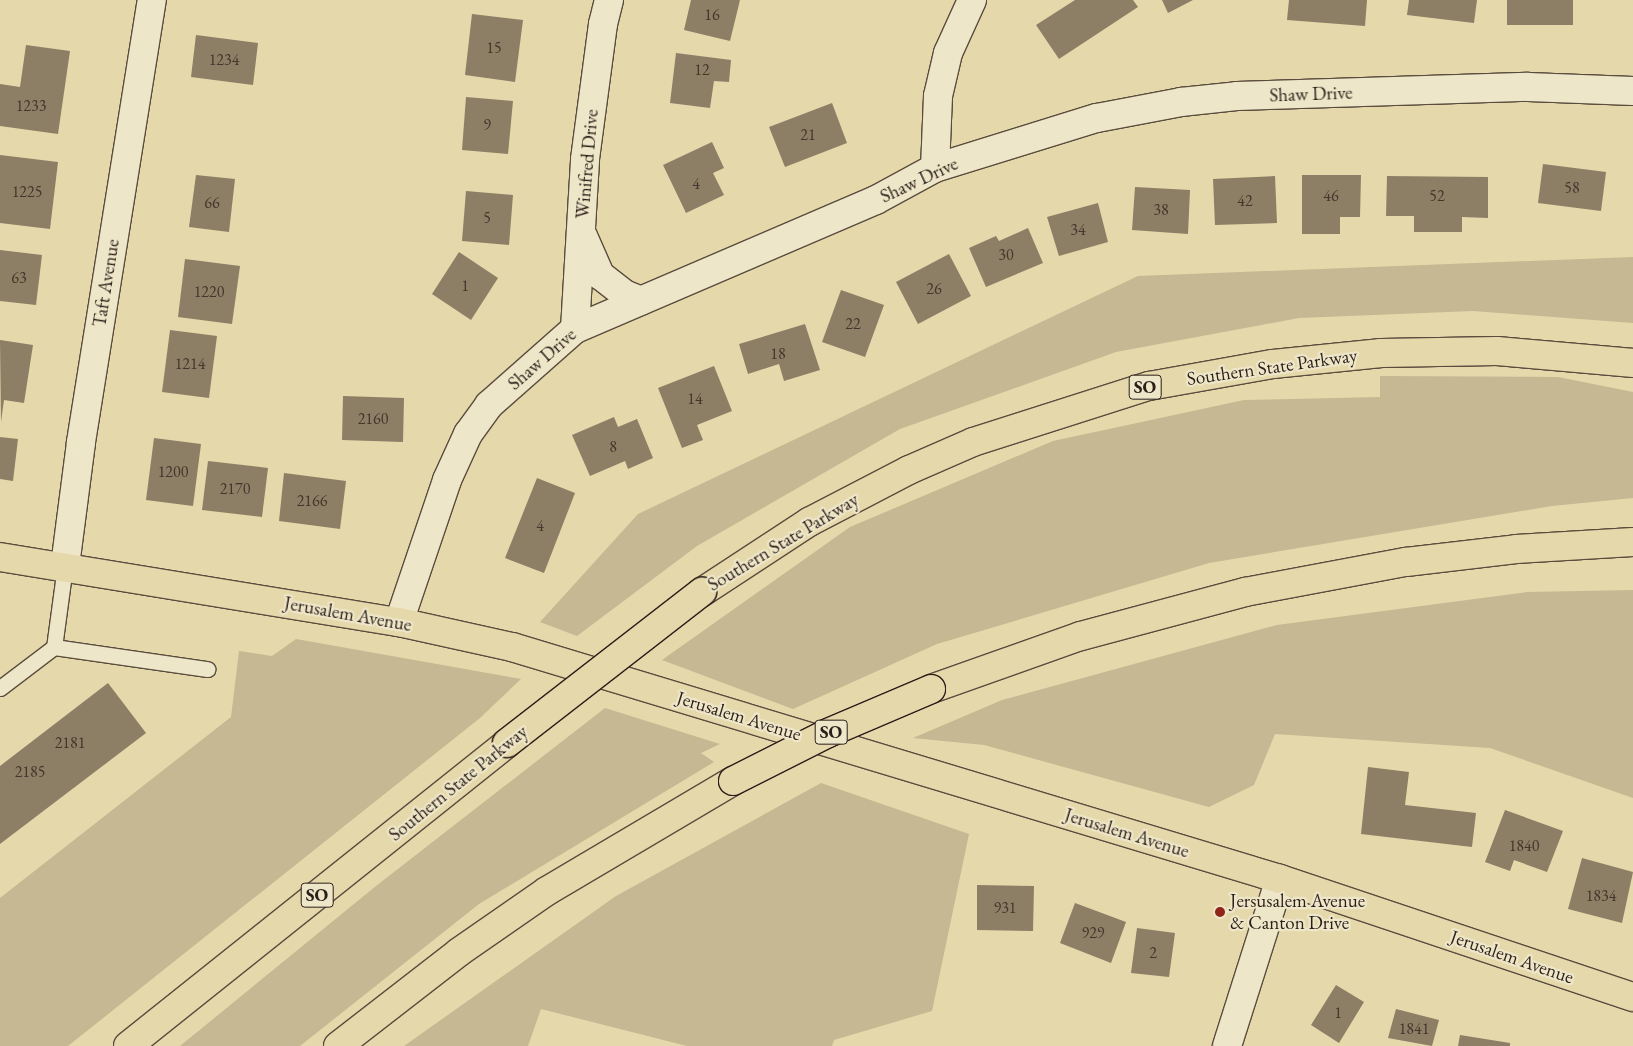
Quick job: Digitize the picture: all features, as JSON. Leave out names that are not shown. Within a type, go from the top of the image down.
[{"type":"main road","name":"Southern State Parkway","points":[[128,1046],[507,743],[702,592],[809,522],[909,470],[983,439],[1149,386],[1264,365],[1382,353],[1497,351],[1633,363]]},
{"type":"main road","name":"SO","points":[[338,1046],[460,952],[547,891],[733,781],[828,734],[931,689],[1081,636],[1245,592],[1406,562],[1516,549],[1633,542]]},
{"type":"main road","name":"Jerusalem Avenue","points":[[0,557],[65,566],[399,622],[512,647],[1280,879],[1633,997]]},
{"type":"street","name":"Taft Avenue","points":[[65,566],[81,442],[152,0]]},
{"type":"street","name":"Winifred Drive","points":[[575,329],[585,159],[609,0]]},
{"type":"street","points":[[935,168],[938,96],[948,53],[972,0]]},
{"type":"street","name":"Shaw Drive","points":[[399,622],[447,480],[468,434],[489,405],[575,329],[876,200],[935,168],[1097,118],[1182,102],[1237,96],[1528,87],[1633,92]]},
{"type":"street","points":[[581,230],[600,275],[624,294],[641,300]]},
{"type":"street","points":[[1227,1046],[1280,879]]},
{"type":"lane","points":[[0,688],[54,647],[65,566]]},
{"type":"lane","points":[[54,647],[206,669]]},
{"type":"shaded area","points":[[1633,257],[1633,323],[1473,311],[1299,318],[1116,352],[900,429],[697,546],[577,636],[540,622],[638,514],[1138,276]]},
{"type":"shaded area","points":[[1380,376],[1558,377],[1633,392],[1633,498],[1552,506],[1209,563],[937,644],[793,709],[662,660],[850,527],[1053,441],[1244,400],[1380,397]]},
{"type":"shaded area","points":[[1633,590],[1633,798],[1490,748],[1275,734],[1254,785],[1209,807],[984,745],[913,738],[1002,700],[1277,625],[1528,592]]},
{"type":"shaded area","points":[[296,639],[521,679],[480,718],[68,1046],[0,1046],[0,898],[231,717],[239,651],[272,656]]},
{"type":"shaded area","points":[[605,708],[720,744],[701,753],[714,762],[479,904],[300,1046],[180,1046],[376,886]]},
{"type":"shaded area","points":[[821,783],[969,834],[932,1011],[834,1040],[832,1046],[687,1046],[541,1009],[528,1046],[404,1046],[616,896]]},
{"type":"building","points":[[691,0],[740,0],[730,41],[684,30]]},
{"type":"building","points":[[1075,0],[1133,0],[1138,7],[1059,59],[1036,25]]},
{"type":"building","points":[[1162,0],[1193,0],[1168,13]]},
{"type":"building","points":[[1289,0],[1367,0],[1365,26],[1287,20]]},
{"type":"building","points":[[1409,0],[1477,0],[1474,23],[1407,15]]},
{"type":"building","points":[[1507,0],[1573,0],[1573,25],[1507,25]]},
{"type":"building","points":[[472,14],[523,20],[515,82],[465,75]]},
{"type":"building","points":[[196,35],[258,43],[253,85],[191,77]]},
{"type":"building","points":[[26,45],[70,51],[58,134],[0,126],[0,84],[20,87]]},
{"type":"building","points":[[676,53],[731,60],[729,82],[714,81],[710,108],[670,103]]},
{"type":"building","points":[[466,97],[513,101],[508,154],[462,150]]},
{"type":"building","points":[[832,103],[847,143],[785,167],[769,127]]},
{"type":"building","points":[[712,142],[724,168],[713,173],[724,195],[686,213],[663,165]]},
{"type":"building","points":[[0,155],[58,162],[50,229],[0,223]]},
{"type":"building","points":[[1543,164],[1606,172],[1601,211],[1538,203]]},
{"type":"building","points":[[196,175],[235,179],[229,232],[189,227]]},
{"type":"building","points":[[1302,175],[1361,175],[1360,217],[1340,217],[1340,234],[1302,234]]},
{"type":"building","points":[[1275,176],[1277,223],[1215,225],[1213,179]]},
{"type":"building","points":[[1387,176],[1488,177],[1488,218],[1462,217],[1462,232],[1414,232],[1414,216],[1386,216]]},
{"type":"building","points":[[1135,187],[1190,190],[1188,234],[1132,230]]},
{"type":"building","points":[[466,191],[513,195],[509,245],[462,241]]},
{"type":"building","points":[[1098,203],[1108,242],[1059,256],[1047,217]]},
{"type":"building","points":[[1028,228],[1043,263],[986,287],[969,248],[996,236],[999,241]]},
{"type":"building","points":[[0,250],[42,255],[36,305],[0,301]]},
{"type":"building","points":[[459,252],[498,278],[471,320],[432,294]]},
{"type":"building","points":[[949,254],[971,296],[918,324],[896,282]]},
{"type":"building","points":[[185,259],[240,266],[232,324],[178,317]]},
{"type":"building","points":[[841,290],[884,305],[865,357],[822,342]]},
{"type":"building","points":[[805,324],[820,370],[784,381],[779,364],[748,374],[739,344]]},
{"type":"building","points":[[170,330],[217,336],[209,398],[162,392]]},
{"type":"building","points":[[0,340],[33,345],[24,403],[4,400],[1,422]]},
{"type":"building","points":[[714,366],[732,411],[697,425],[703,440],[682,448],[658,388]]},
{"type":"building","points":[[343,396],[404,398],[403,442],[342,440]]},
{"type":"building","points":[[614,417],[618,427],[637,419],[653,458],[628,469],[625,461],[590,476],[572,435]]},
{"type":"building","points":[[0,437],[18,439],[13,481],[0,479]]},
{"type":"building","points":[[154,438],[201,444],[193,506],[146,500]]},
{"type":"building","points":[[208,461],[268,468],[262,517],[202,510]]},
{"type":"building","points":[[284,473],[346,481],[340,529],[279,521]]},
{"type":"building","points":[[537,478],[575,493],[544,573],[505,558]]},
{"type":"building","points":[[108,683],[146,733],[0,844],[0,766]]},
{"type":"building","points":[[1368,767],[1409,772],[1405,805],[1476,813],[1472,847],[1361,834]]},
{"type":"building","points":[[1505,810],[1563,831],[1547,872],[1514,860],[1510,871],[1485,862]]},
{"type":"building","points":[[1582,858],[1633,872],[1622,923],[1568,909]]},
{"type":"building","points":[[977,885],[1034,886],[1033,931],[977,930]]},
{"type":"building","points":[[1075,903],[1126,922],[1111,963],[1060,943]]},
{"type":"building","points":[[1137,928],[1175,933],[1169,977],[1131,973]]},
{"type":"building","points":[[1336,985],[1364,1002],[1339,1043],[1311,1025]]},
{"type":"building","points":[[1396,1009],[1439,1020],[1432,1046],[1388,1038]]},
{"type":"building","points":[[1460,1035],[1510,1043],[1510,1046],[1458,1046]]},
{"type":"place","name":"Jersusalem Avenue & Canton Drive","points":[[1220,912]]}]
